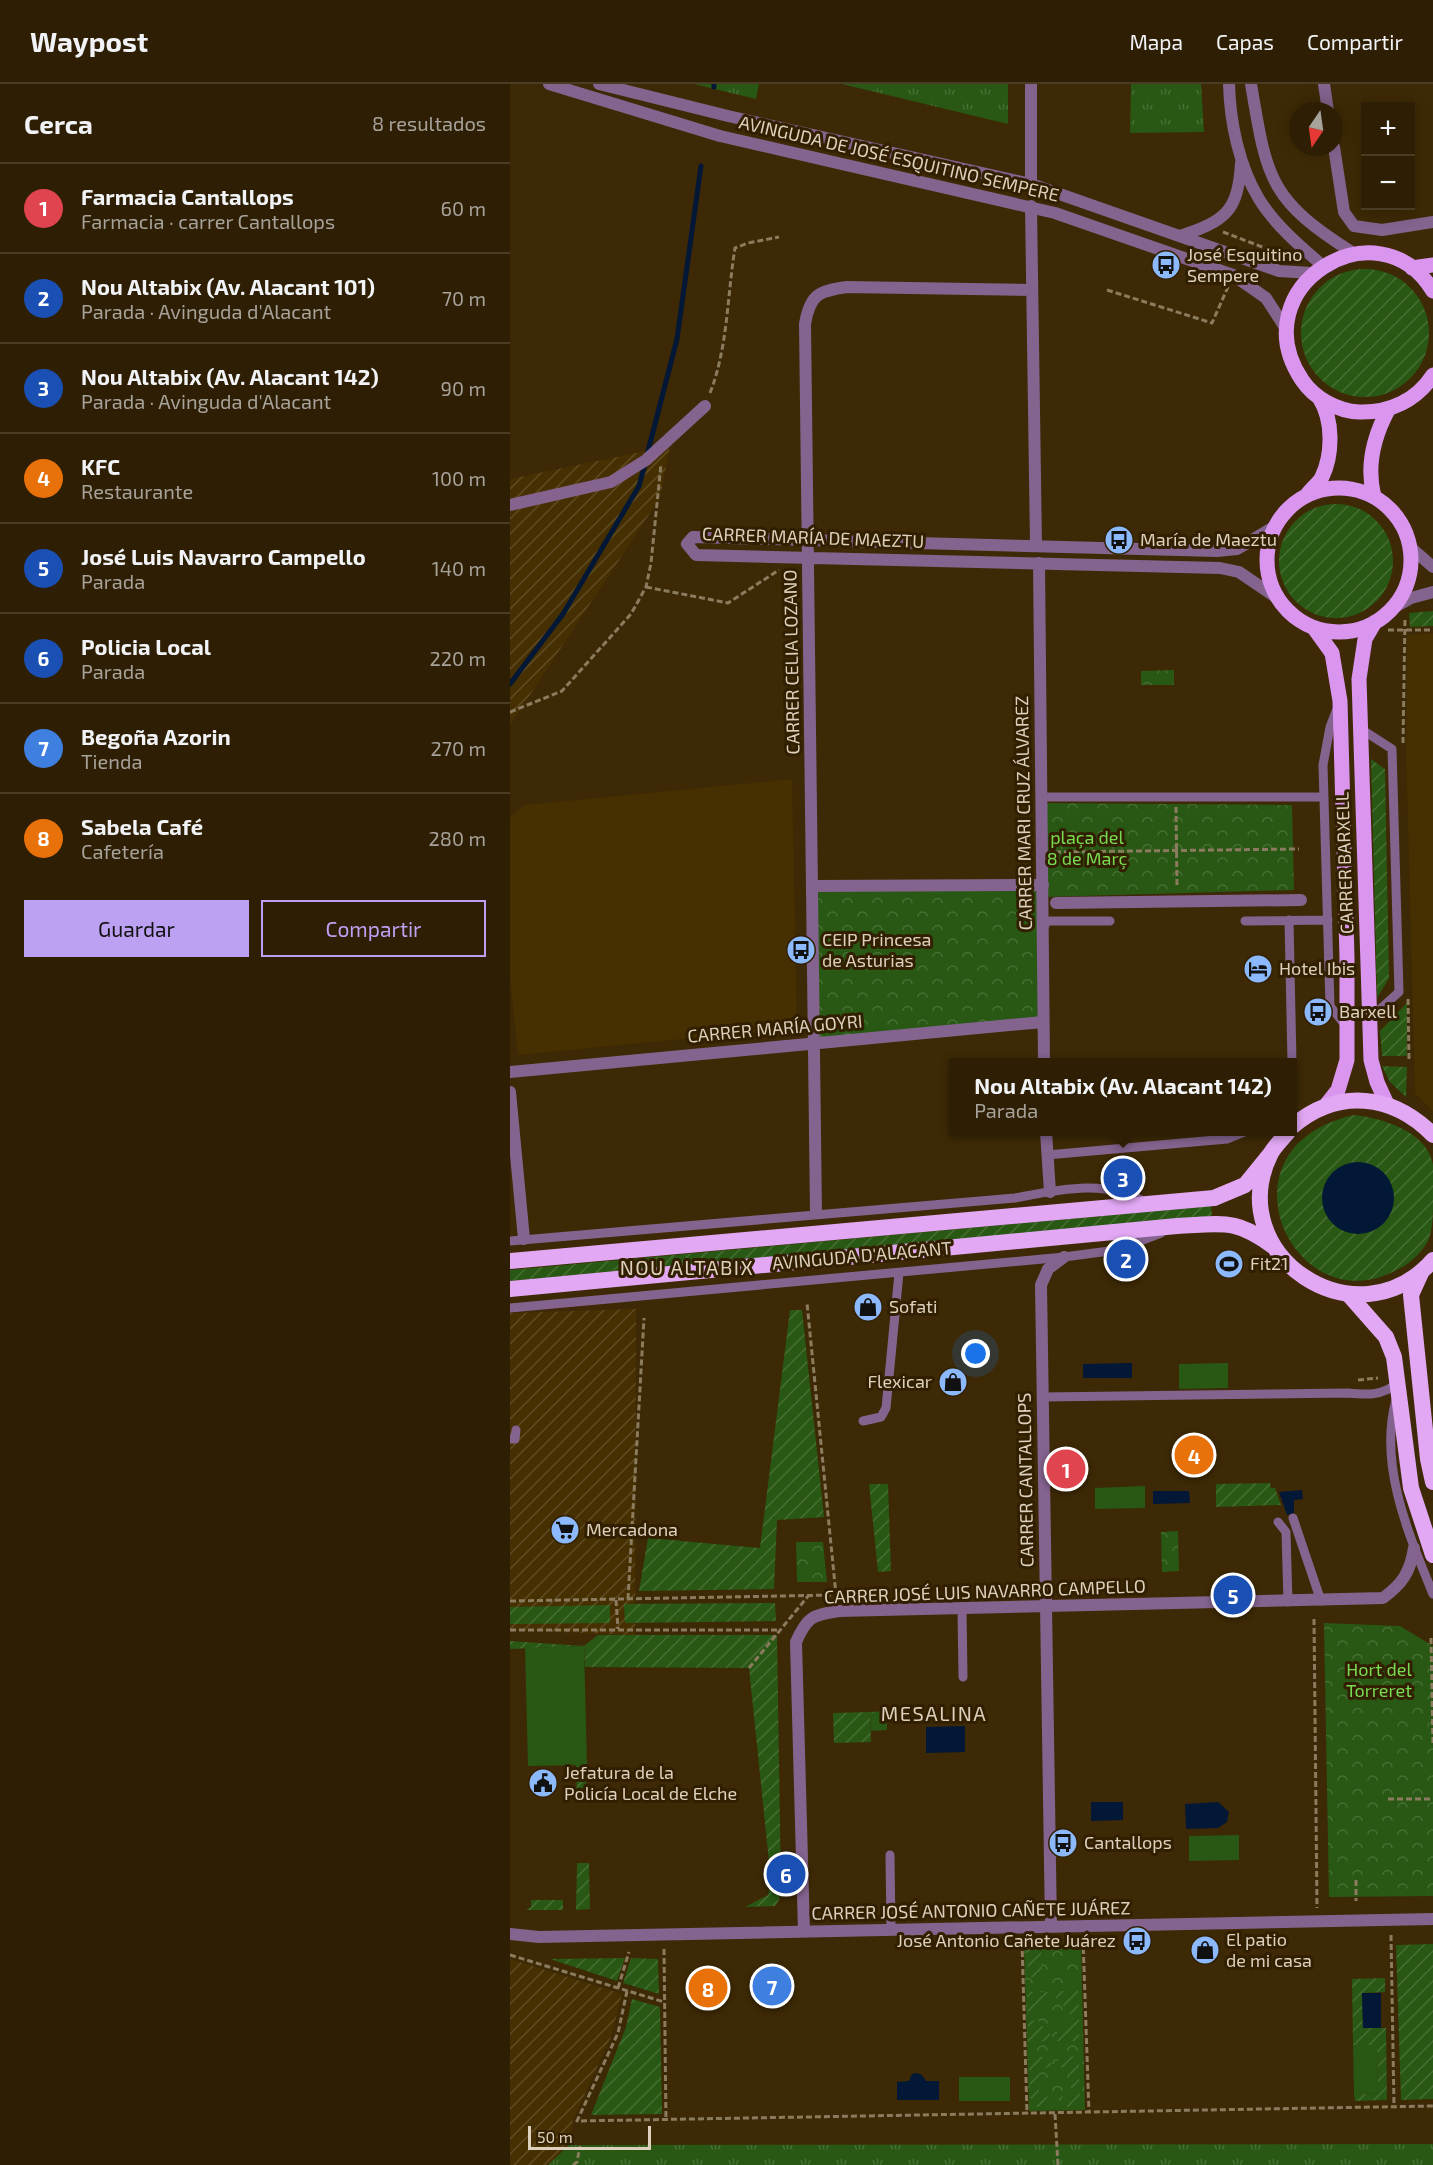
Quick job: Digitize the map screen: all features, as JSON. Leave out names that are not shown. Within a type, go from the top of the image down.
[{"type":"highway","points":[[1297,1123],[1328,1104],[1359,1099],[1388,1104],[1417,1119],[1433,1135]]},
{"type":"highway","name":"AVINGUDA D'ALACANT","points":[[510,1261],[1214,1198],[1245,1185],[1284,1136]]},
{"type":"highway","points":[[1271,1153],[1261,1189],[1262,1213],[1274,1247],[1292,1269],[1318,1287],[1349,1295],[1372,1295],[1398,1287],[1421,1273],[1433,1260]]},
{"type":"highway","name":"AVINGUDA D'ALACANT","points":[[510,1289],[1177,1226],[1236,1225],[1251,1230],[1274,1247]]},
{"type":"highway","points":[[1421,1273],[1411,1295],[1428,1459],[1433,1482]]},
{"type":"highway","points":[[1349,1295],[1386,1337],[1394,1357],[1411,1488],[1433,1555]]},
{"type":"main road","points":[[1306,495],[1325,489],[1350,489],[1374,497],[1386,506],[1401,524],[1410,547],[1408,581],[1382,626],[1341,632],[1314,628],[1291,614],[1277,598],[1266,561],[1274,527],[1288,508],[1306,495],[1322,478],[1327,458],[1330,419],[1320,399],[1305,385],[1294,368],[1287,349],[1286,329],[1289,309],[1298,290],[1317,269],[1355,254],[1375,253],[1394,258],[1412,268],[1433,291]]},
{"type":"main road","points":[[1412,268],[1433,266]]},
{"type":"main road","points":[[1320,399],[1353,412],[1388,410],[1409,400],[1426,385],[1433,375]]},
{"type":"main road","points":[[1374,497],[1369,467],[1374,440],[1388,410]]},
{"type":"main road","name":"CARRER BARXELL","points":[[1382,626],[1365,639],[1360,658],[1371,1060],[1377,1082],[1388,1104]]},
{"type":"main road","name":"CARRER BARXELL","points":[[1314,628],[1332,653],[1340,701],[1347,1060],[1342,1079],[1328,1104]]},
{"type":"street","name":"AVINGUDA DE JOSÉ ESQUITINO SEMPERE","points":[[549,84],[720,136],[1030,206],[1233,275],[1266,298],[1286,329]]},
{"type":"street","name":"AVINGUDA DE JOSÉ ESQUITINO SEMPERE","points":[[599,84],[728,116],[1031,184],[1279,271],[1317,269]]},
{"type":"street","points":[[1031,84],[1031,184]]},
{"type":"street","points":[[1229,84],[1230,104],[1241,159],[1259,199],[1317,269]]},
{"type":"street","points":[[1251,84],[1263,153],[1273,183],[1292,208],[1325,235],[1355,254]]},
{"type":"street","points":[[1324,84],[1327,102]]},
{"type":"street","points":[[1336,156],[1347,217],[1354,226],[1371,231],[1433,222]]},
{"type":"street","points":[[1180,236],[1204,228],[1225,215],[1239,191],[1241,159]]},
{"type":"street","points":[[1030,206],[1036,545]]},
{"type":"street","name":"CARRER CELIA LOZANO","points":[[816,1213],[805,324],[808,308],[815,296],[828,290],[847,287],[1031,290]]},
{"type":"street","points":[[510,505],[611,482],[646,460],[705,406]]},
{"type":"street","name":"CARRER MARÍA DE MAEZTU","points":[[1274,527],[1238,549],[1217,551],[693,537],[687,544],[696,555],[1220,568],[1239,572],[1257,581],[1277,598]]},
{"type":"street","points":[[1410,547],[1433,567]]},
{"type":"street","name":"CARRER MARI CRUZ ÁLVAREZ","points":[[1039,563],[1041,797],[1045,925],[1044,1058]]},
{"type":"street","points":[[1393,609],[1411,598],[1433,592]]},
{"type":"street","points":[[813,886],[1043,885]]},
{"type":"street","points":[[1056,903],[1301,900]]},
{"type":"street","name":"CARRER MARÍA GOYRI","points":[[510,1072],[1043,1022]]},
{"type":"street","points":[[510,1092],[524,1239]]},
{"type":"street","points":[[1046,1136],[1050,1192]]},
{"type":"street","name":"CARRER CANTALLOPS","points":[[1051,1927],[1041,1285],[1048,1269],[1064,1257]]},
{"type":"street","name":"CARRER JOSÉ LUIS NAVARRO CAMPELLO","points":[[804,1932],[796,1642],[804,1623],[819,1614],[839,1611],[1383,1598],[1401,1584],[1411,1568],[1414,1548]]},
{"type":"street","name":"CARRER JOSÉ ANTONIO CAÑETE JUÁREZ","points":[[510,1934],[534,1937],[663,1935],[1433,1919]]},
{"type":"lane","points":[[1340,701],[1325,747],[1324,798],[1330,1006],[1347,1028]]},
{"type":"lane","points":[[1361,729],[1392,749],[1399,992],[1369,1019]]},
{"type":"lane","points":[[1041,797],[1324,798]]},
{"type":"lane","points":[[1289,920],[1293,1058]]},
{"type":"lane","points":[[1245,921],[1328,920]]},
{"type":"lane","points":[[1045,925],[1047,921],[1110,921]]},
{"type":"lane","points":[[1047,1155],[1227,1139],[1233,1136]]},
{"type":"lane","points":[[510,1240],[1015,1198],[1105,1187],[1131,1192],[1146,1203]]},
{"type":"lane","name":"AVINGUDA D'ALACANT","points":[[510,1308],[1064,1257],[1117,1250],[1177,1226]]},
{"type":"lane","points":[[863,1421],[881,1417],[886,1408],[899,1273]]},
{"type":"lane","points":[[1043,1397],[1348,1393],[1379,1395],[1398,1388]]},
{"type":"lane","points":[[1398,1388],[1390,1420],[1397,1489],[1414,1548],[1433,1594]]},
{"type":"lane","points":[[510,1439],[515,1439],[516,1430]]},
{"type":"lane","points":[[1293,1518],[1321,1601]]},
{"type":"lane","points":[[1278,1522],[1286,1532],[1288,1602]]},
{"type":"lane","points":[[962,1609],[963,1677]]},
{"type":"lane","points":[[890,1855],[891,1930]]},
{"type":"path","points":[[705,406],[718,374],[726,329],[729,281],[735,248],[779,237]]},
{"type":"path","points":[[1239,256],[1246,241]]},
{"type":"path","points":[[1107,290],[1212,323],[1233,275]]},
{"type":"path","points":[[510,712],[562,691],[631,614],[646,587],[660,498],[662,460]]},
{"type":"path","points":[[646,587],[728,603],[778,572],[784,558]]},
{"type":"path","points":[[1382,626],[1433,630]]},
{"type":"path","points":[[1176,797],[1178,901]]},
{"type":"path","points":[[1055,852],[1299,849]]},
{"type":"path","points":[[510,1602],[836,1595],[807,1303]]},
{"type":"path","points":[[628,1599],[644,1318]]},
{"type":"path","points":[[1352,1380],[1380,1378]]},
{"type":"path","points":[[749,1668],[809,1595]]},
{"type":"path","points":[[616,1600],[618,1629]]},
{"type":"path","points":[[1314,1619],[1317,1909]]},
{"type":"path","points":[[510,1630],[781,1630]]},
{"type":"path","points":[[1431,1638],[1433,1746]]},
{"type":"path","points":[[1388,1799],[1433,1799]]},
{"type":"path","points":[[1356,1880],[1356,1901]]},
{"type":"path","points":[[663,1935],[666,2121]]},
{"type":"path","points":[[1391,1935],[1394,2106]]},
{"type":"path","points":[[1083,1939],[1089,2113]]},
{"type":"path","points":[[1022,1942],[1027,2114]]},
{"type":"path","points":[[618,1988],[629,1952]]},
{"type":"path","points":[[510,1955],[664,2002]]},
{"type":"path","points":[[627,1991],[618,2033],[578,2121],[1433,2106]]},
{"type":"path","points":[[1055,2114],[1058,2165]]},
{"type":"path","points":[[573,2165],[577,2162],[580,2146]]},
{"type":"shaded area","points":[[670,446],[660,498],[510,725],[510,479]]},
{"type":"shaded area","points":[[1433,633],[1433,1112],[1415,1093],[1406,747],[1407,635]]},
{"type":"shaded area","points":[[792,779],[797,1020],[784,1029],[518,1055],[510,975],[510,817],[525,805]]},
{"type":"shaded area","points":[[636,1309],[635,1635],[510,1630],[510,1313]]},
{"type":"shaded area","points":[[510,1959],[622,1994],[611,2037],[573,2120],[569,2145],[548,2165],[510,2165]]},
{"type":"green space","points":[[694,84],[759,84],[756,99]]},
{"type":"green space","points":[[842,84],[1008,84],[1008,124]]},
{"type":"green space","points":[[1131,84],[1201,84],[1204,132],[1130,133]]},
{"type":"green space","points":[[1365,269],[1389,274],[1410,288],[1424,309],[1429,333],[1424,357],[1410,378],[1389,392],[1365,397],[1341,392],[1320,378],[1306,357],[1301,333],[1306,309],[1320,288],[1341,274]]},
{"type":"green space","points":[[1336,504],[1358,509],[1376,521],[1388,539],[1393,561],[1388,583],[1376,601],[1358,613],[1336,618],[1314,613],[1296,601],[1284,583],[1279,561],[1284,539],[1296,521],[1314,509]]},
{"type":"green space","points":[[1433,611],[1433,626],[1410,627],[1409,613]]},
{"type":"green space","points":[[1174,670],[1174,685],[1141,685],[1141,671]]},
{"type":"green space","points":[[1371,759],[1385,769],[1389,978],[1377,998]]},
{"type":"green space","name":"plaça del 8 de Març","points":[[1041,803],[1292,805],[1294,890],[1044,897],[1043,1022],[815,1043],[813,886],[1042,885]]},
{"type":"green space","points":[[1407,1003],[1407,1056],[1382,1056],[1380,1031]]},
{"type":"green space","points":[[1382,1066],[1407,1067],[1406,1097],[1390,1082]]},
{"type":"green space","points":[[1354,1115],[1390,1123],[1402,1128],[1422,1143],[1433,1165],[1433,1211],[1428,1241],[1414,1258],[1403,1267],[1383,1276],[1349,1280],[1319,1270],[1295,1249],[1281,1220],[1277,1189],[1287,1158],[1312,1132]]},
{"type":"green space","points":[[1211,1206],[1212,1216],[510,1281],[510,1270]]},
{"type":"green space","points":[[790,1310],[802,1310],[824,1517],[777,1520],[774,1589],[639,1591],[648,1538],[760,1548]]},
{"type":"green space","points":[[1228,1363],[1228,1388],[1179,1389],[1179,1364]]},
{"type":"green space","points":[[1270,1483],[1271,1488],[1275,1488],[1281,1505],[1216,1507],[1216,1484]]},
{"type":"green space","points":[[869,1484],[888,1484],[891,1571],[878,1572]]},
{"type":"green space","points":[[1145,1486],[1145,1508],[1095,1509],[1095,1488]]},
{"type":"green space","points":[[1178,1531],[1179,1571],[1162,1572],[1161,1532]]},
{"type":"green space","points":[[796,1542],[823,1542],[827,1582],[797,1582]]},
{"type":"green space","points":[[775,1603],[776,1621],[625,1623],[624,1604]]},
{"type":"green space","points":[[610,1605],[610,1623],[510,1624],[510,1607]]},
{"type":"green space","name":"Hort del Torreret","points":[[1324,1623],[1400,1626],[1433,1646],[1433,1896],[1329,1897]]},
{"type":"green space","points":[[598,1635],[777,1635],[781,1889],[775,1906],[745,1907],[768,1895],[771,1881],[749,1668],[585,1667],[584,1646]]},
{"type":"green space","points":[[510,1641],[584,1646],[510,1649]]},
{"type":"green space","points":[[584,1646],[587,1765],[528,1766],[525,1648]]},
{"type":"green space","points":[[887,1711],[887,1730],[871,1731],[870,1712]]},
{"type":"green space","points":[[870,1712],[871,1742],[834,1743],[833,1713]]},
{"type":"green space","points":[[576,1765],[587,1765],[585,1799],[577,1799]]},
{"type":"green space","points":[[1239,1835],[1239,1860],[1189,1861],[1189,1836]]},
{"type":"green space","points":[[577,1863],[589,1863],[590,1909],[576,1910]]},
{"type":"green space","points":[[531,1900],[563,1900],[563,1910],[526,1910],[531,1907]]},
{"type":"green space","points":[[1081,1942],[1085,2110],[1029,2111],[1024,1946]]},
{"type":"green space","points":[[1433,1944],[1433,2099],[1401,2100],[1396,1945]]},
{"type":"green space","points":[[1027,1949],[1041,1949],[1042,1977],[1028,1977]]},
{"type":"green space","points":[[625,1958],[617,1981],[550,1959]]},
{"type":"green space","points":[[631,1958],[658,1959],[659,1994],[623,1983]]},
{"type":"green space","points":[[1385,1978],[1385,1992],[1362,1993],[1363,2028],[1386,2028],[1387,2100],[1355,2101],[1354,2094],[1378,2093],[1377,2045],[1353,2046],[1352,1979]]},
{"type":"green space","points":[[1056,1991],[1078,1991],[1079,2014],[1068,2014],[1063,2005],[1056,2002]]},
{"type":"green space","points":[[1027,1992],[1049,1992],[1049,2002],[1042,2006],[1038,2015],[1028,2016]]},
{"type":"green space","points":[[632,1999],[660,2007],[662,2114],[591,2115],[626,2027]]},
{"type":"green space","points":[[1079,2018],[1079,2041],[1057,2041],[1057,2031],[1068,2019]]},
{"type":"green space","points":[[1038,2020],[1044,2028],[1050,2031],[1050,2041],[1028,2042],[1028,2021]]},
{"type":"green space","points":[[1353,2045],[1377,2045],[1378,2093],[1354,2094]]},
{"type":"green space","points":[[1079,2056],[1080,2106],[1059,2107],[1059,2097],[1071,2096],[1071,2068],[1058,2067],[1058,2057]]},
{"type":"green space","points":[[1029,2057],[1051,2057],[1051,2067],[1039,2068],[1039,2096],[1051,2097],[1052,2107],[1031,2107]]},
{"type":"green space","points":[[959,2077],[1010,2077],[1010,2101],[959,2101]]},
{"type":"green space","points":[[1433,2144],[1433,2165],[548,2165],[569,2145]]},
{"type":"water","points":[[1365,1162],[1384,1172],[1392,1184],[1394,1198],[1392,1212],[1384,1224],[1372,1232],[1351,1234],[1332,1224],[1324,1212],[1322,1191],[1332,1172],[1344,1164]]},
{"type":"water","points":[[1132,1363],[1132,1378],[1083,1378],[1083,1364]]},
{"type":"water","points":[[1302,1490],[1303,1499],[1294,1500],[1294,1513],[1287,1515],[1279,1492]]},
{"type":"water","points":[[1153,1491],[1189,1491],[1190,1503],[1153,1504]]},
{"type":"water","points":[[965,1726],[965,1752],[926,1753],[926,1727]]},
{"type":"water","points":[[1091,1802],[1123,1802],[1123,1820],[1091,1821]]},
{"type":"water","points":[[1218,1802],[1229,1812],[1227,1822],[1218,1828],[1186,1829],[1185,1804]]},
{"type":"water","points":[[1362,1993],[1381,1993],[1381,2028],[1363,2028]]},
{"type":"water","points":[[912,2074],[922,2075],[926,2081],[939,2081],[939,2100],[897,2100],[897,2082],[909,2081]]},
{"type":"waterway","points":[[647,455],[677,339],[701,166]]},
{"type":"waterway","points":[[510,684],[563,614],[639,486],[645,464]]},
{"type":"place","name":"José Esquitino Sempere","points":[[1166,265]]},
{"type":"place","name":"María de Maeztu","points":[[1119,540]]},
{"type":"place","name":"CEIP Princesa de Asturias","points":[[801,950]]},
{"type":"place","name":"Hotel Ibis","points":[[1258,969]]},
{"type":"place","name":"Barxell","points":[[1318,1012]]},
{"type":"place","name":"Nou Altabix (Av. Alacant 142)","points":[[1123,1178]]},
{"type":"place","name":"Nou Altabix (Av. Alacant 101)","points":[[1126,1259]]},
{"type":"place","name":"Fit21","points":[[1229,1264]]},
{"type":"place","name":"Sofati","points":[[868,1307]]},
{"type":"place","name":"Flexicar","points":[[953,1382]]},
{"type":"place","name":"KFC","points":[[1194,1455]]},
{"type":"place","name":"Farmacia Cantallops","points":[[1066,1469]]},
{"type":"place","name":"Mercadona","points":[[565,1530]]},
{"type":"place","name":"José Luis Navarro Campello","points":[[1233,1595]]},
{"type":"place","name":"Jefatura de la Policía Local de Elche","points":[[543,1783]]},
{"type":"place","name":"Cantallops","points":[[1063,1843]]},
{"type":"place","name":"Policia Local","points":[[786,1874]]},
{"type":"place","name":"José Antonio Cañete Juárez","points":[[1137,1941]]},
{"type":"place","name":"El patio de mi casa","points":[[1205,1950]]},
{"type":"place","name":"Begoña Azorin","points":[[772,1986]]},
{"type":"place","name":"Sabela Café","points":[[708,1988]]},
{"type":"district","name":"NOU ALTABIX","points":[[687,1268]]},
{"type":"district","name":"MESALINA","points":[[934,1714]]}]
